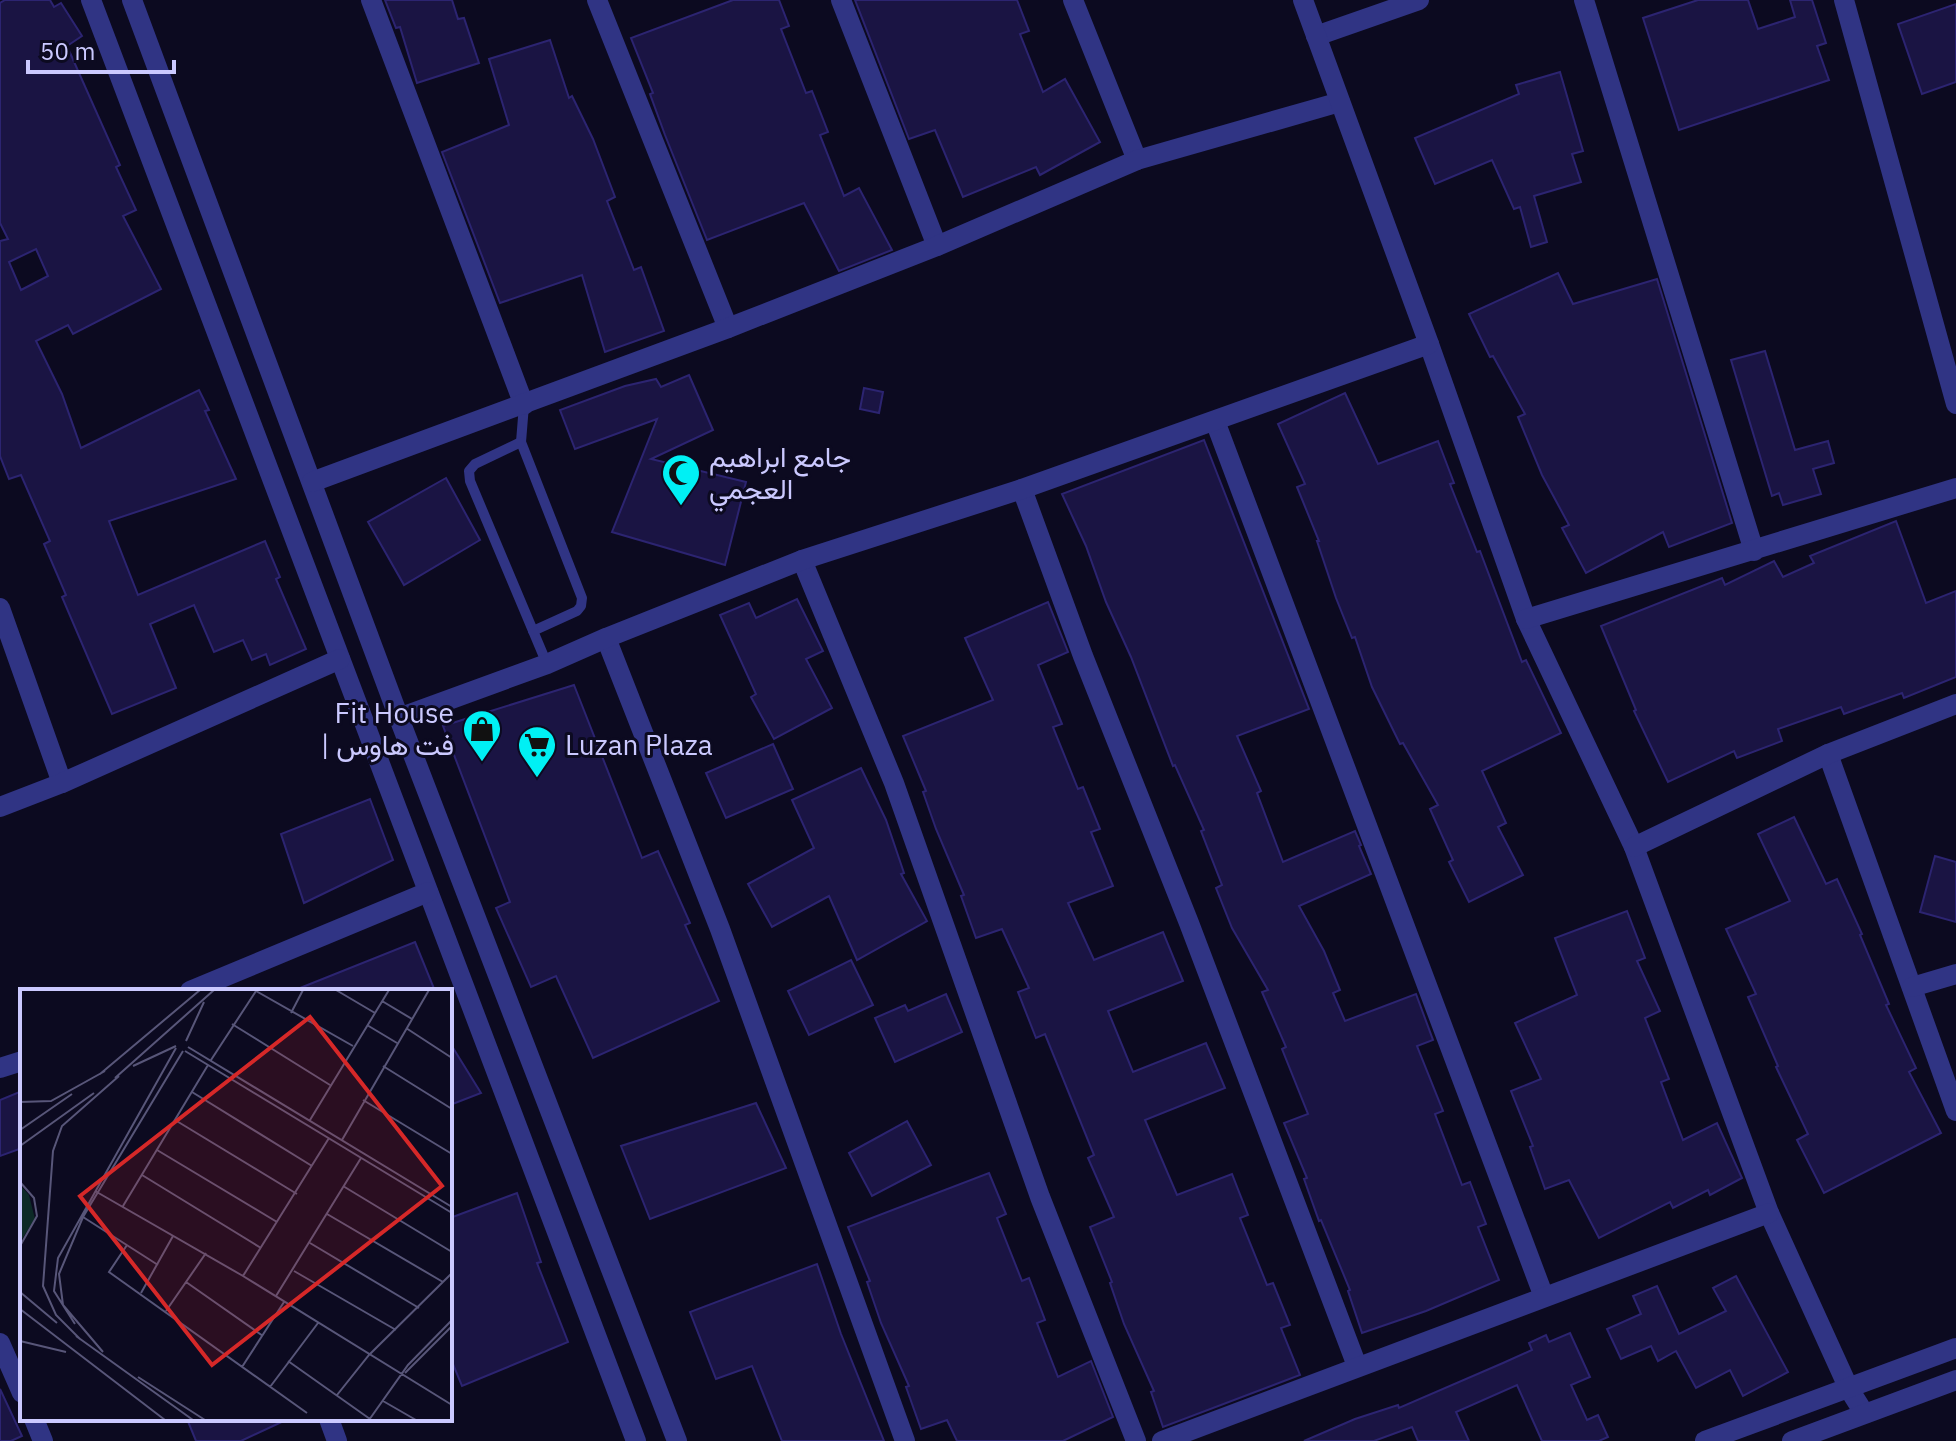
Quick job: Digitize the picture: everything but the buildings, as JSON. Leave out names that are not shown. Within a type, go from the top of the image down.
[{"type":"street","points":[[91,0],[636,1441]]},
{"type":"street","points":[[132,0],[399,718],[677,1441]]},
{"type":"street","points":[[371,0],[524,405]]},
{"type":"street","points":[[597,0],[728,328]]},
{"type":"street","points":[[841,0],[937,246]]},
{"type":"street","points":[[1073,0],[1137,160]]},
{"type":"street","points":[[1303,0],[1526,619],[1634,847],[1769,1213],[1849,1389],[1864,1413]]},
{"type":"street","points":[[1316,36],[1419,0]]},
{"type":"street","points":[[1584,0],[1754,551]]},
{"type":"street","points":[[1844,0],[1956,404]]},
{"type":"street","points":[[312,482],[728,328],[937,246],[1137,160],[1340,102]]},
{"type":"street","points":[[399,718],[547,664],[802,560],[1022,489],[1429,344]]},
{"type":"street","points":[[1215,421],[1544,1297]]},
{"type":"street","points":[[1526,619],[1956,488]]},
{"type":"street","points":[[1022,489],[1083,656],[1189,923],[1357,1366]]},
{"type":"street","points":[[802,560],[894,783],[1040,1197],[1136,1441]]},
{"type":"street","points":[[0,608],[62,783]]},
{"type":"street","points":[[606,638],[720,929],[905,1441]]},
{"type":"street","points":[[0,807],[62,783],[340,659]]},
{"type":"street","points":[[1634,847],[1828,754],[1956,704]]},
{"type":"street","points":[[1828,754],[1956,1111]]},
{"type":"street","points":[[195,989],[428,892]]},
{"type":"street","points":[[1912,987],[1956,974]]},
{"type":"street","points":[[0,1068],[20,1062]]},
{"type":"street","points":[[1162,1441],[1769,1213]]},
{"type":"street","points":[[0,1343],[20,1388]]},
{"type":"street","points":[[1705,1441],[1956,1348]]},
{"type":"street","points":[[1792,1441],[1956,1380]]},
{"type":"street","points":[[35,1421],[43,1441]]},
{"type":"street","points":[[330,1421],[337,1441]]},
{"type":"lane","points":[[524,405],[521,442],[582,598],[577,611],[533,631]]},
{"type":"lane","points":[[521,442],[475,464],[469,471],[470,481],[547,664]]},
{"type":"place","name":"جامع ابراهيم العجمي","points":[[681,507]]},
{"type":"place","name":"Fit House | فت هاوس","points":[[482,763]]},
{"type":"place","name":"Luzan Plaza","points":[[537,779]]}]
